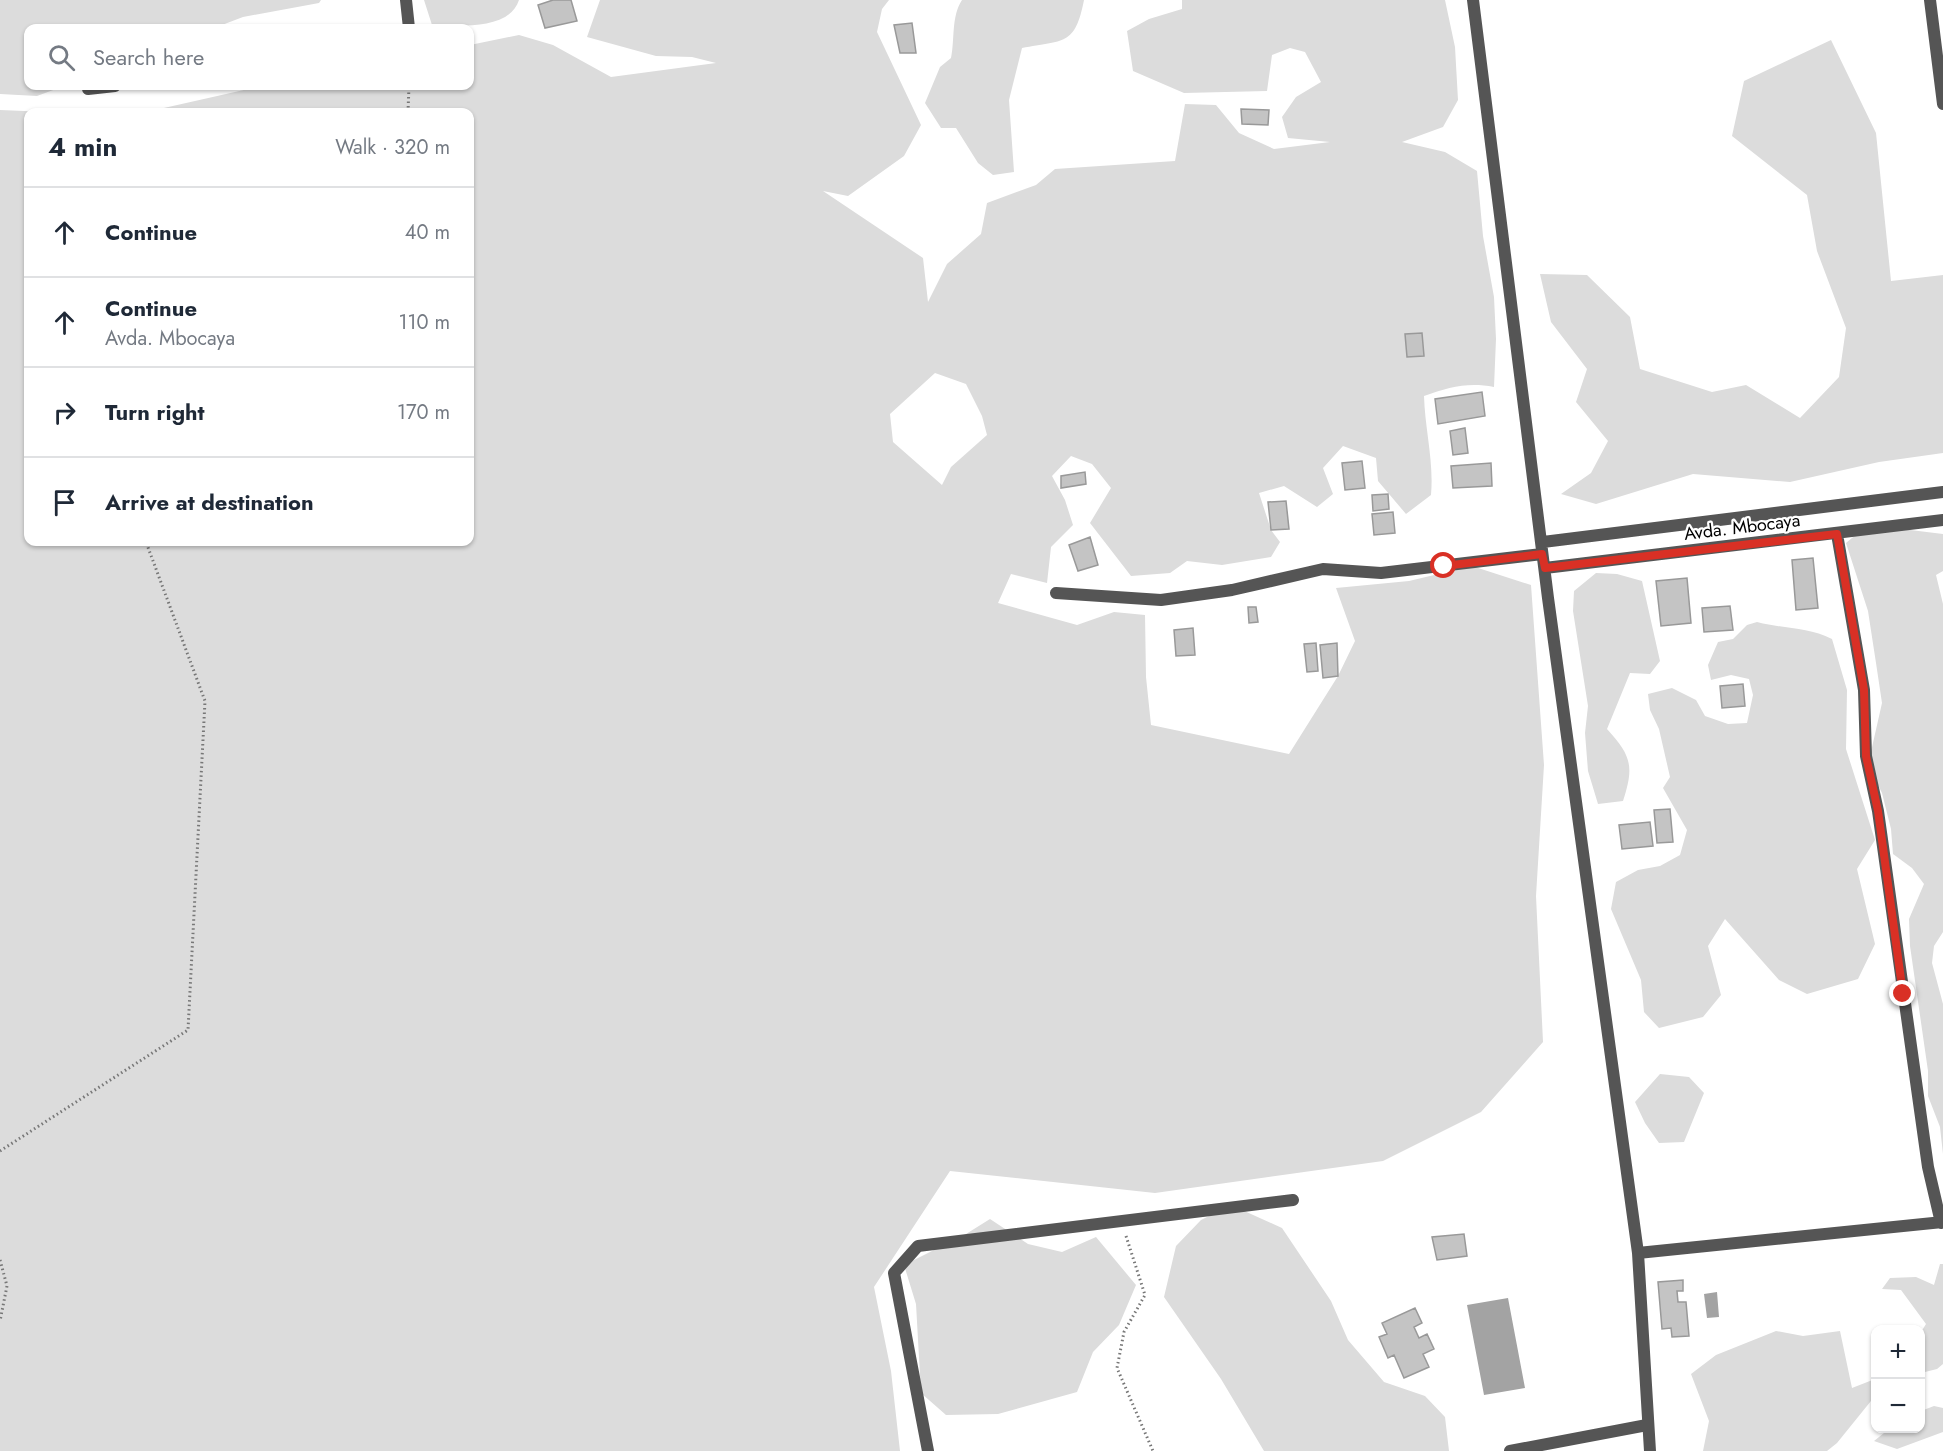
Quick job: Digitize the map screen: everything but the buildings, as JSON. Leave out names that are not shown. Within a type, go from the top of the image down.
[{"type":"street","points":[[406,0],[409,24]]},
{"type":"street","points":[[1473,0],[1542,548],[1638,1253],[1650,1451]]},
{"type":"street","points":[[1930,0],[1943,104]]},
{"type":"street","points":[[1056,593],[1161,600],[1232,590],[1323,569],[1381,573],[1943,492]]},
{"type":"street","name":"Avda. Mbocaya","points":[[1545,568],[1943,520]]},
{"type":"street","points":[[1638,1253],[1942,1223],[1928,1167],[1878,811],[1866,756],[1864,690],[1837,534]]},
{"type":"street","points":[[928,1451],[894,1273],[918,1246],[1293,1200]]},
{"type":"street","points":[[1510,1451],[1647,1425]]},
{"type":"path","points":[[408,108],[409,90]]},
{"type":"path","points":[[0,1151],[188,1030],[205,701],[147,546]]},
{"type":"path","points":[[1121,1221],[1145,1295],[1124,1332],[1117,1368],[1153,1451]]},
{"type":"path","points":[[0,1260],[7,1286],[0,1322]]},
{"type":"shaded area","points":[[0,0],[321,0],[319,3],[243,17],[225,24],[24,24],[24,90],[53,90],[37,96],[0,94]]},
{"type":"shaded area","points":[[424,0],[519,0],[513,10],[494,22],[474,25],[432,24]]},
{"type":"shaded area","points":[[600,0],[889,0],[882,9],[877,32],[921,125],[904,156],[848,196],[823,191],[923,258],[928,302],[947,264],[981,234],[987,203],[1036,185],[1055,169],[1175,161],[1185,104],[1216,105],[1239,133],[1274,149],[1330,142],[1288,138],[1282,117],[1296,97],[1321,82],[1305,52],[1290,48],[1272,55],[1267,91],[1184,93],[1133,71],[1127,31],[1149,19],[1182,9],[1182,0],[1445,0],[1455,47],[1458,100],[1443,127],[1402,142],[1445,152],[1477,171],[1483,236],[1494,297],[1496,339],[1494,387],[1459,386],[1424,396],[1431,495],[1406,514],[1378,481],[1376,458],[1343,446],[1323,468],[1333,494],[1317,507],[1284,486],[1259,493],[1271,530],[1280,542],[1271,557],[1222,565],[1187,561],[1170,573],[1131,576],[1090,523],[1111,488],[1092,464],[1071,456],[1052,476],[1065,500],[1073,525],[1051,547],[1047,583],[1011,574],[998,603],[1077,625],[1114,612],[1145,615],[1146,677],[1151,725],[1289,754],[1338,676],[1355,641],[1336,588],[1409,581],[1472,566],[1531,585],[1544,765],[1536,896],[1543,1042],[1481,1112],[1383,1161],[1155,1193],[950,1171],[874,1287],[891,1371],[900,1451],[0,1451],[0,110],[24,111],[24,546],[474,546],[474,108],[164,108],[243,90],[474,90],[474,44],[519,35],[553,45],[611,77],[716,63],[692,57],[656,56],[587,37]],"holes":[[[935,373],[966,384],[982,416],[987,435],[951,467],[942,485],[893,442],[890,414]]]},
{"type":"shaded area","points":[[962,0],[1084,0],[1072,33],[1048,44],[1022,48],[1009,100],[1014,172],[993,175],[978,163],[956,128],[941,128],[925,103],[940,67],[951,58],[956,14]]},
{"type":"shaded area","points":[[1831,40],[1876,133],[1891,281],[1943,275],[1943,453],[1879,462],[1790,482],[1693,474],[1596,504],[1561,494],[1591,473],[1608,441],[1576,402],[1587,369],[1551,322],[1540,274],[1587,275],[1630,317],[1640,369],[1712,392],[1746,385],[1800,418],[1839,377],[1846,328],[1817,251],[1807,195],[1732,136],[1744,81]]},
{"type":"shaded area","points":[[1894,528],[1943,534],[1943,571],[1936,575],[1943,604],[1943,932],[1934,946],[1932,963],[1943,1004],[1943,1154],[1940,1127],[1928,1096],[1928,1071],[1910,946],[1909,919],[1924,884],[1912,868],[1893,854],[1891,829],[1882,793],[1868,765],[1882,703],[1868,611],[1846,543],[1859,532]]},
{"type":"shaded area","points":[[1596,573],[1617,574],[1642,581],[1660,661],[1650,674],[1630,673],[1607,729],[1626,755],[1629,779],[1623,801],[1598,804],[1588,771],[1585,733],[1588,706],[1573,611],[1574,591]]},
{"type":"shaded area","points":[[1757,622],[1805,630],[1832,639],[1847,690],[1846,749],[1875,840],[1857,869],[1875,944],[1858,979],[1807,994],[1779,980],[1725,919],[1708,946],[1721,995],[1703,1017],[1659,1028],[1644,1012],[1641,980],[1611,909],[1616,882],[1638,870],[1660,866],[1680,855],[1687,830],[1663,788],[1670,777],[1659,729],[1650,710],[1648,694],[1672,688],[1696,700],[1705,716],[1728,724],[1747,723],[1753,695],[1749,679],[1731,675],[1711,680],[1708,665],[1718,642],[1733,639],[1747,625]]},
{"type":"shaded area","points":[[1660,1074],[1689,1077],[1704,1093],[1684,1142],[1659,1143],[1645,1123],[1635,1102]]},
{"type":"shaded area","points":[[1231,1205],[1282,1228],[1331,1301],[1348,1340],[1384,1382],[1425,1396],[1445,1417],[1449,1451],[1264,1451],[1221,1379],[1164,1297],[1176,1246],[1201,1220]]},
{"type":"shaded area","points":[[990,1219],[1028,1244],[1062,1252],[1096,1237],[1136,1285],[1119,1325],[1093,1352],[1077,1392],[998,1414],[946,1415],[921,1393],[916,1304],[904,1265],[966,1234]]},
{"type":"shaded area","points":[[1940,1264],[1943,1264],[1943,1364],[1937,1369],[1925,1372],[1926,1324],[1901,1290],[1882,1289],[1890,1278],[1916,1277],[1934,1285]]},
{"type":"shaded area","points":[[1717,1292],[1719,1317],[1707,1318],[1704,1294]]},
{"type":"shaded area","points":[[1508,1298],[1525,1388],[1484,1395],[1467,1305]]},
{"type":"shaded area","points":[[1776,1331],[1803,1336],[1840,1331],[1852,1388],[1871,1381],[1871,1401],[1837,1443],[1827,1451],[1703,1451],[1709,1421],[1691,1374],[1716,1355]]},
{"type":"shaded area","points":[[1934,1406],[1943,1408],[1943,1432],[1897,1449],[1874,1441],[1884,1433],[1925,1433],[1925,1409]]},
{"type":"route","points":[[1444,566],[1542,554],[1545,568],[1837,534],[1864,690],[1866,756],[1878,811],[1903,994]]}]
